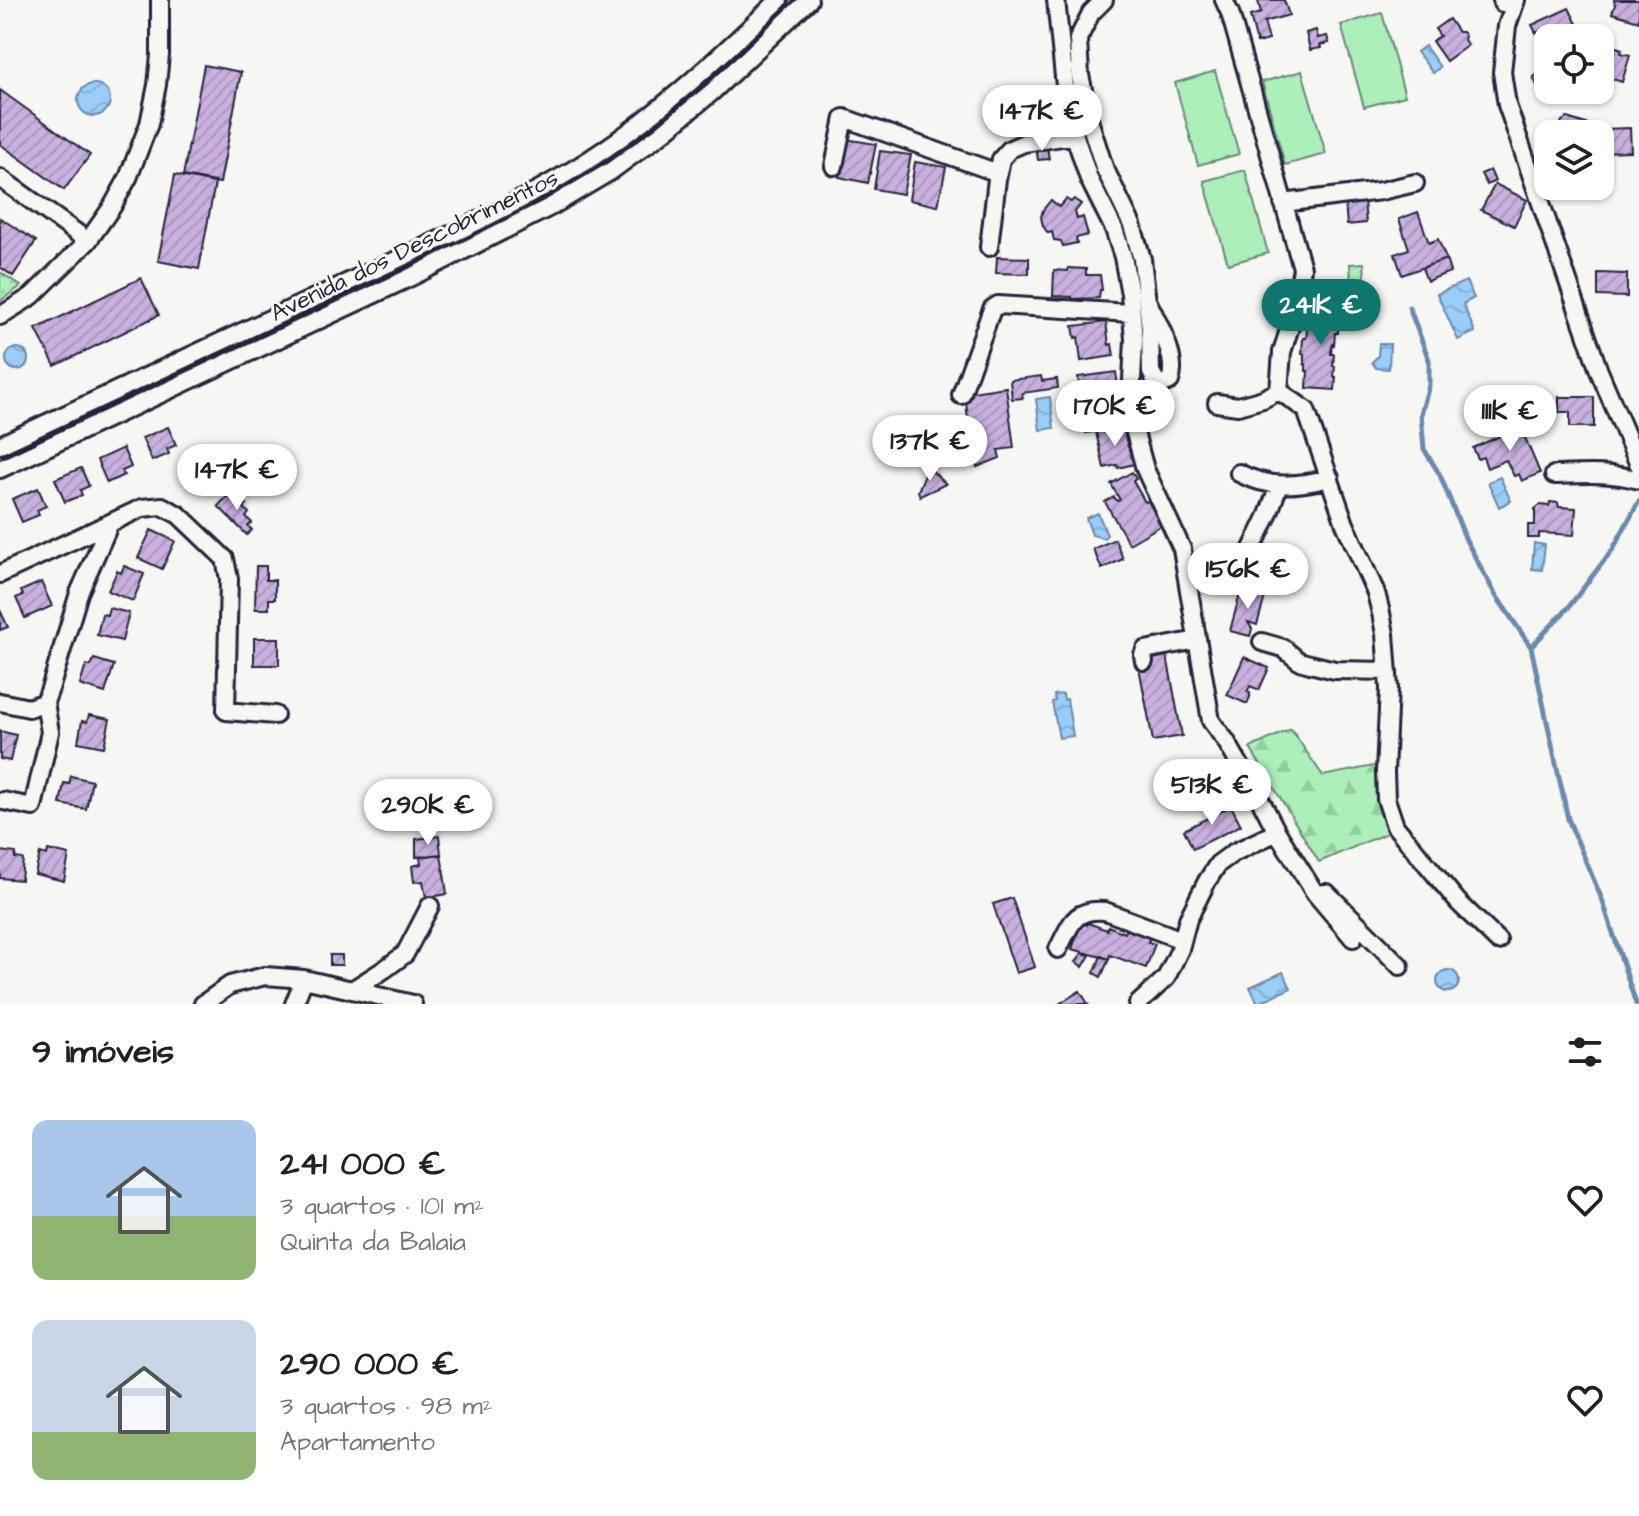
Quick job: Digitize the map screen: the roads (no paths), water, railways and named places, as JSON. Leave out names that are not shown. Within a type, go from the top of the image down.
[{"type":"street","points":[[0,316],[32,296],[88,241],[128,178],[149,124],[157,85],[160,0]]},
{"type":"street","name":"Avenida dos Descobrimentos","points":[[0,445],[399,258],[524,197],[579,166],[693,81],[779,0]]},
{"type":"street","name":"Avenida dos Descobrimentos","points":[[0,469],[411,277],[552,206],[611,171],[660,135],[712,92],[809,0]]},
{"type":"street","points":[[1056,0],[1068,115],[1089,179],[1114,229],[1123,257],[1134,339],[1131,400],[1134,429],[1145,469],[1182,549],[1211,721],[1226,741],[1315,893],[1353,938]]},
{"type":"street","points":[[1104,0],[1091,13],[1078,39],[1080,75],[1090,123],[1104,167],[1132,225],[1142,259],[1147,300]]},
{"type":"street","points":[[1224,0],[1302,268],[1294,314],[1282,352],[1279,391]]},
{"type":"street","points":[[1506,1],[1507,26],[1502,72],[1507,105],[1599,371],[1639,465]]},
{"type":"street","points":[[834,166],[844,118],[998,173]]},
{"type":"street","points":[[989,247],[1001,159],[1010,149],[1024,143],[1075,135]]},
{"type":"street","points":[[0,178],[88,241]]},
{"type":"street","points":[[1283,203],[1381,191],[1415,183]]},
{"type":"street","points":[[961,395],[992,309],[998,305],[1131,313]]},
{"type":"street","points":[[1217,403],[1238,406],[1279,391]]},
{"type":"street","points":[[1279,391],[1306,410],[1345,524],[1376,593],[1385,634],[1388,671],[1386,799],[1395,826],[1458,902],[1498,941]]},
{"type":"street","points":[[1239,473],[1253,481],[1279,485],[1305,485],[1330,478]]},
{"type":"street","points":[[1554,475],[1595,473],[1639,480]]},
{"type":"street","points":[[1247,559],[1279,485]]},
{"type":"street","points":[[0,574],[142,508],[162,506],[179,515],[225,559],[229,579],[226,711],[275,715]]},
{"type":"street","points":[[3,801],[33,807],[50,732],[45,702],[79,593],[110,523]]},
{"type":"street","points":[[1144,661],[1145,650],[1197,640]]},
{"type":"street","points":[[1262,642],[1283,648],[1299,661],[1335,670],[1388,671]]},
{"type":"street","points":[[0,702],[29,708],[45,702]]},
{"type":"street","points":[[1138,1004],[1166,978],[1188,919],[1218,864],[1233,853],[1277,832]]},
{"type":"street","points":[[1315,893],[1327,893],[1400,966]]},
{"type":"street","points":[[352,990],[405,954],[430,906]]},
{"type":"street","points":[[1058,949],[1073,920],[1086,911],[1105,911],[1182,940]]},
{"type":"street","points":[[203,1004],[230,985],[265,976],[304,979],[413,1004]]},
{"type":"street","points":[[294,1004],[304,979]]},
{"type":"water","points":[[1425,46],[1440,67],[1433,73],[1417,52]]},
{"type":"water","points":[[94,84],[105,89],[110,100],[105,111],[94,116],[83,111],[78,100],[83,89]]},
{"type":"water","points":[[1466,281],[1474,298],[1463,304],[1475,332],[1458,340],[1437,294]]},
{"type":"water","points":[[1379,344],[1390,344],[1389,369],[1376,368],[1372,362],[1378,356]]},
{"type":"water","points":[[17,348],[25,351],[28,359],[25,367],[17,370],[9,367],[6,359],[9,351]]},
{"type":"water","points":[[1050,397],[1054,428],[1040,430],[1036,399]]},
{"type":"water","points":[[1500,477],[1511,501],[1499,507],[1488,482]]},
{"type":"water","points":[[1098,513],[1107,535],[1104,538],[1092,535],[1086,518]]},
{"type":"water","points":[[1534,543],[1545,545],[1542,570],[1532,569]]},
{"type":"water","points":[[1063,694],[1064,700],[1067,699],[1073,736],[1059,738],[1052,702],[1055,701],[1054,695]]},
{"type":"water","points":[[1448,970],[1456,973],[1459,981],[1456,989],[1448,992],[1440,989],[1437,981],[1440,973]]},
{"type":"water","points":[[1283,972],[1291,988],[1258,1003],[1250,987]]},
{"type":"waterway","points":[[1409,307],[1429,360],[1429,385],[1421,414],[1424,449],[1440,475],[1466,540],[1495,594],[1531,647]]},
{"type":"waterway","points":[[1636,1004],[1603,902],[1568,819],[1531,647],[1568,608],[1613,549],[1639,501]]}]
